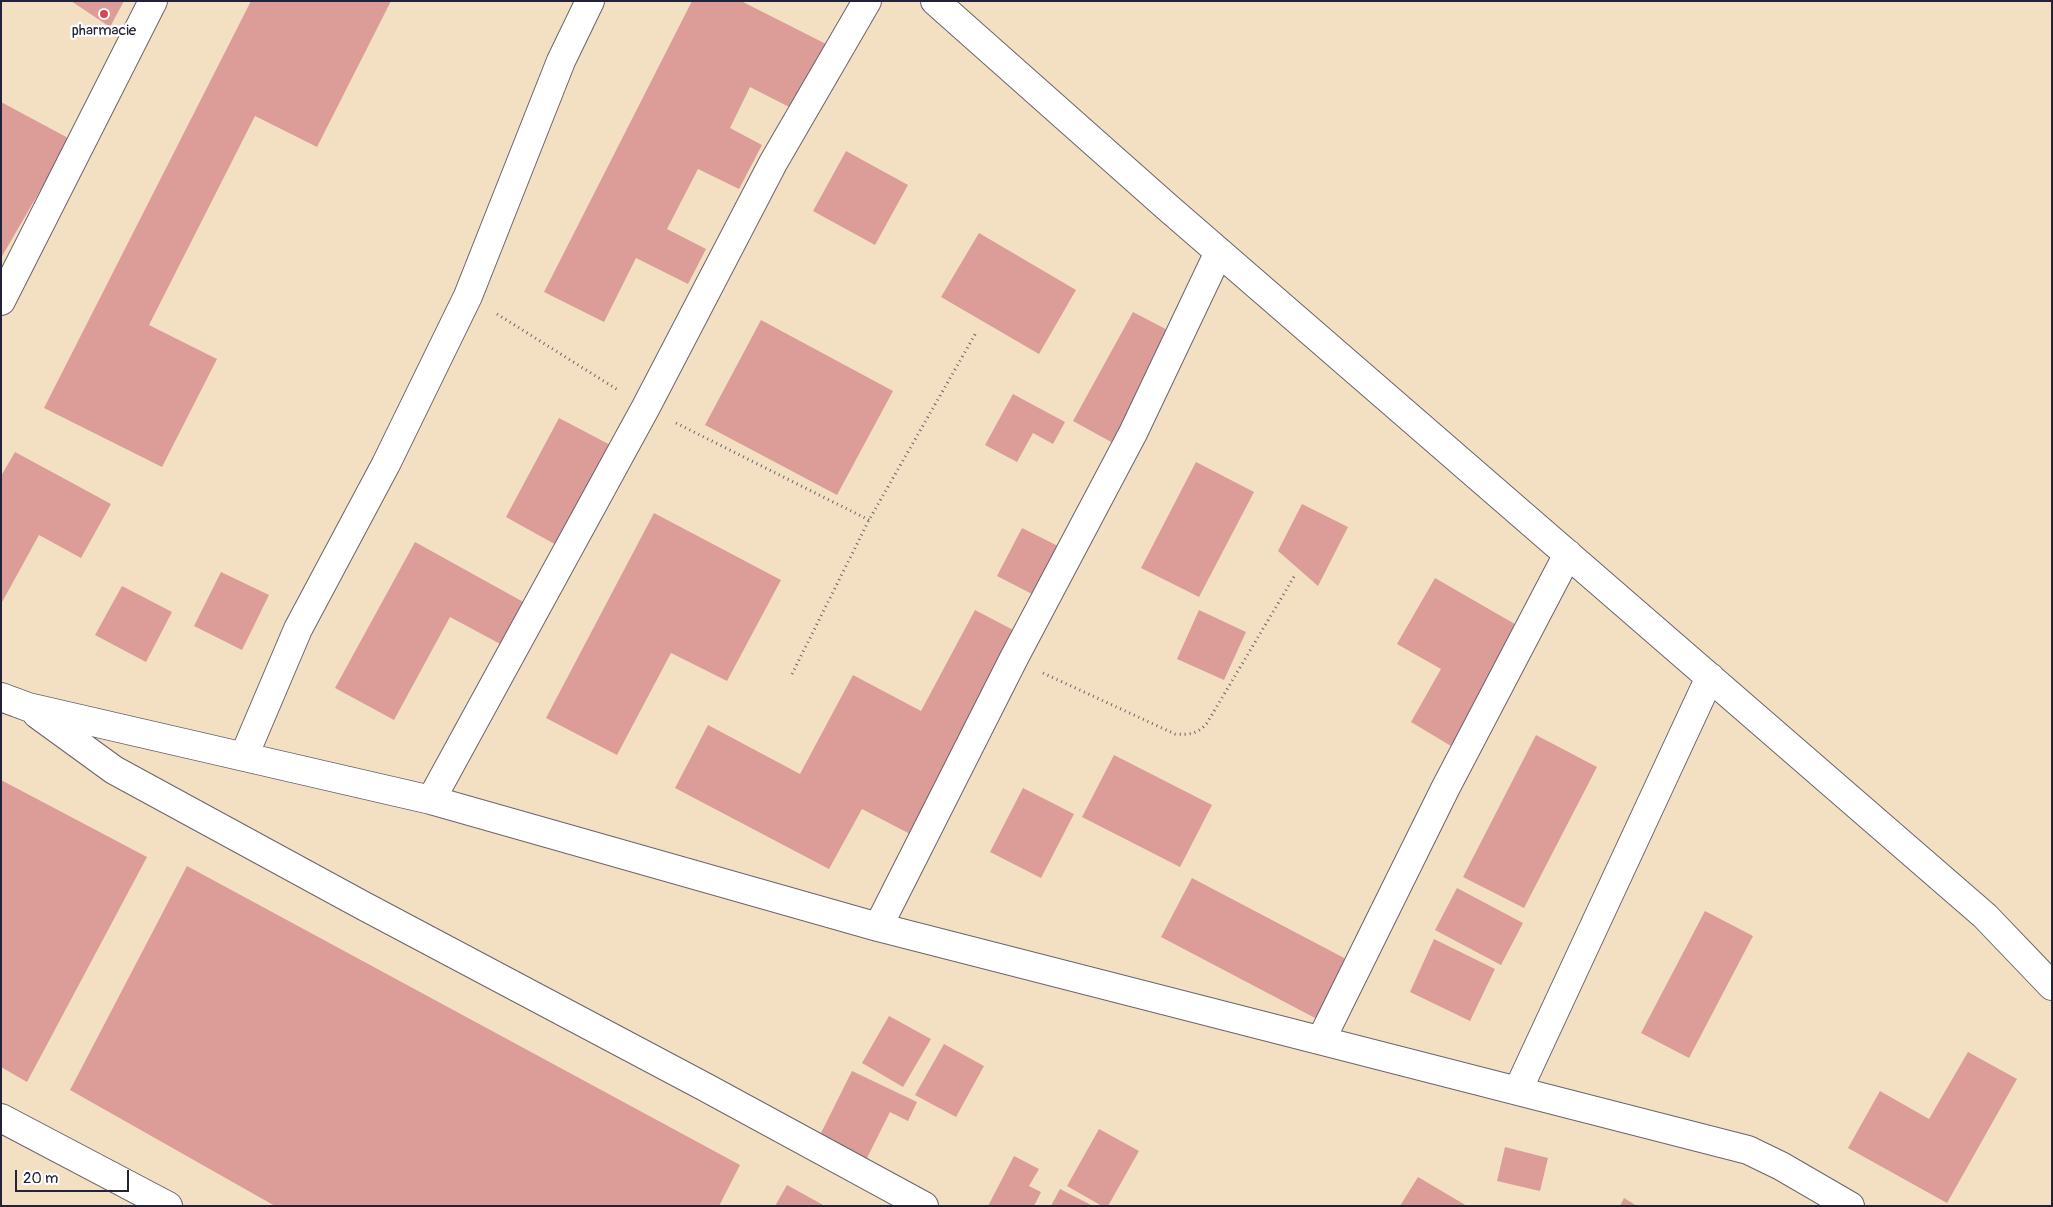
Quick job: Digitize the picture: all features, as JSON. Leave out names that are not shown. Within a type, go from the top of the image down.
[{"type":"street","points":[[1,301],[153,1]]},
{"type":"street","points":[[244,756],[298,630],[386,464],[468,296],[561,61],[590,1]]},
{"type":"street","points":[[431,800],[646,407],[773,163],[867,1]]},
{"type":"street","points":[[935,1],[1219,252],[1985,916],[2052,986]]},
{"type":"street","points":[[878,927],[1014,658],[1133,433],[1219,252]]},
{"type":"street","points":[[1321,1040],[1446,787],[1568,554]]},
{"type":"street","points":[[1518,1090],[1710,677]]},
{"type":"street","points":[[1,697],[28,707],[431,800],[878,927],[1748,1150],[1850,1206]]},
{"type":"street","points":[[28,707],[114,770],[362,906],[705,1087],[924,1206]]},
{"type":"street","points":[[1,1118],[168,1206]]},
{"type":"path","points":[[792,674],[869,520],[977,331]]},
{"type":"path","points":[[1014,658],[1169,732],[1185,735],[1194,734],[1207,723],[1295,575]]},
{"type":"building","name":"pharmacie","points":[[71,1],[124,1],[110,27]]},
{"type":"building","points":[[251,1],[391,1],[317,147],[255,116],[149,325],[217,359],[162,467],[44,408]]},
{"type":"building","points":[[692,1],[741,1],[830,46],[797,111],[750,87],[730,128],[762,145],[739,189],[698,169],[667,229],[706,249],[688,284],[636,258],[604,322],[544,292]]},
{"type":"building","points":[[1,102],[70,139],[1,258]]},
{"type":"building","points":[[846,151],[908,185],[875,245],[813,211]]},
{"type":"building","points":[[979,233],[1076,290],[1039,354],[941,297]]},
{"type":"building","points":[[1133,312],[1173,333],[1113,443],[1073,421]]},
{"type":"building","points":[[761,320],[893,391],[837,495],[705,425]]},
{"type":"building","points":[[1013,394],[1065,422],[1053,444],[1033,433],[1017,462],[985,445]]},
{"type":"building","points":[[559,418],[616,448],[567,551],[506,517]]},
{"type":"building","points":[[15,452],[111,504],[81,558],[39,535],[1,604],[1,476]]},
{"type":"building","points":[[1196,462],[1254,492],[1199,597],[1141,568]]},
{"type":"building","points":[[1302,504],[1348,527],[1318,586],[1278,551]]},
{"type":"building","points":[[654,513],[781,580],[727,681],[671,653],[617,755],[546,718]]},
{"type":"building","points":[[1022,528],[1060,547],[1034,595],[997,576]]},
{"type":"building","points":[[415,542],[527,604],[504,646],[450,617],[394,720],[335,688]]},
{"type":"building","points":[[221,572],[269,595],[242,650],[194,626]]},
{"type":"building","points":[[1435,578],[1520,627],[1451,746],[1411,722],[1441,669],[1397,644]]},
{"type":"building","points":[[122,586],[172,612],[146,662],[95,635]]},
{"type":"building","points":[[975,610],[1017,632],[910,834],[862,809],[829,869],[675,788],[708,725],[800,774],[853,675],[921,711]]},
{"type":"building","points":[[1199,610],[1246,632],[1224,680],[1177,659]]},
{"type":"building","points":[[1536,735],[1597,767],[1524,908],[1463,877]]},
{"type":"building","points":[[1114,755],[1212,805],[1180,867],[1082,817]]},
{"type":"building","points":[[1,780],[147,857],[27,1082],[1,1067]]},
{"type":"building","points":[[1023,788],[1074,814],[1041,878],[990,852]]},
{"type":"building","points":[[187,866],[740,1165],[719,1206],[275,1206],[70,1090]]},
{"type":"building","points":[[1192,878],[1348,960],[1317,1019],[1161,937]]},
{"type":"building","points":[[1457,888],[1523,923],[1501,965],[1435,930]]},
{"type":"building","points":[[1705,911],[1753,936],[1689,1058],[1641,1033]]},
{"type":"building","points":[[1434,939],[1495,969],[1470,1021],[1410,992]]},
{"type":"building","points":[[889,1016],[931,1039],[903,1087],[862,1063]]},
{"type":"building","points":[[944,1044],[984,1066],[956,1117],[915,1095]]},
{"type":"building","points":[[1968,1052],[2017,1079],[1947,1203],[1848,1148],[1880,1091],[1929,1119]]},
{"type":"building","points":[[852,1071],[917,1102],[908,1121],[890,1112],[865,1162],[818,1139]]},
{"type":"building","points":[[1099,1129],[1139,1151],[1108,1206],[1102,1206],[1067,1186]]},
{"type":"building","points":[[1505,1147],[1548,1158],[1540,1191],[1497,1181]]},
{"type":"building","points":[[1014,1156],[1039,1169],[1029,1186],[1041,1192],[1034,1206],[988,1206]]},
{"type":"building","points":[[1418,1177],[1467,1206],[1400,1206]]},
{"type":"building","points":[[787,1185],[825,1206],[775,1206]]},
{"type":"building","points":[[1060,1189],[1093,1206],[1051,1206]]},
{"type":"building","points":[[1624,1198],[1637,1206],[1620,1206]]},
{"type":"place","name":"pharmacie","points":[[104,14]]}]
